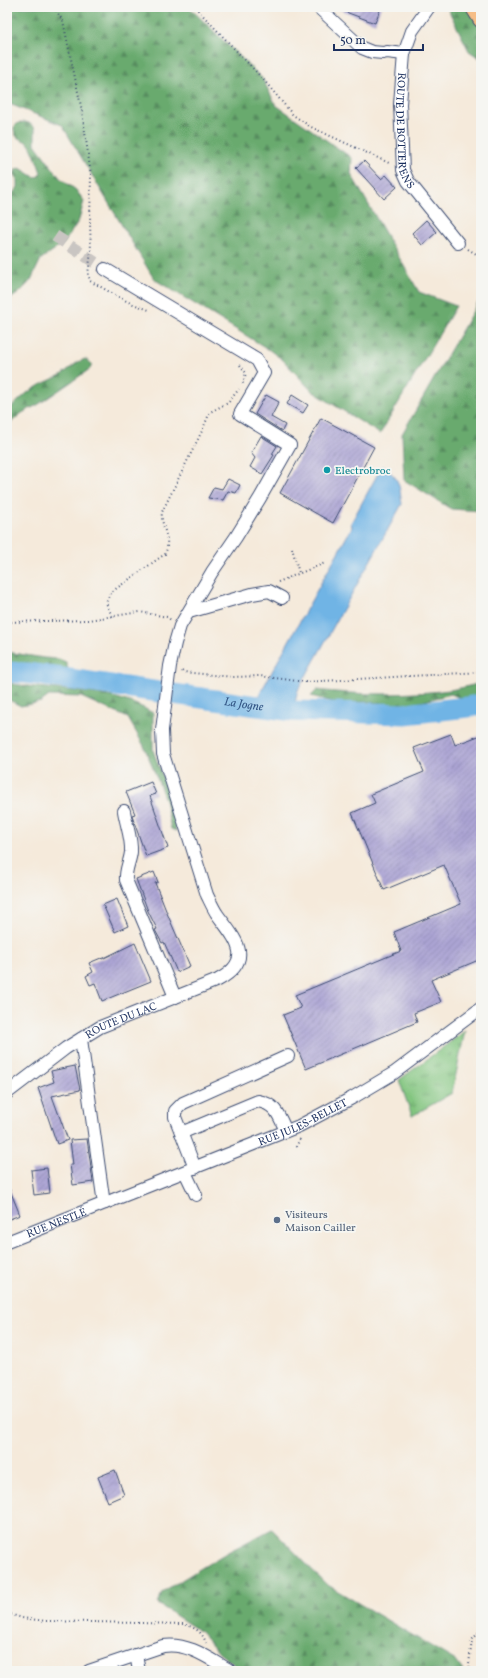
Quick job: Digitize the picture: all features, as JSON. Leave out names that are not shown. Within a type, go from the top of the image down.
[{"type":"main road","points":[[473,7],[481,20]]},
{"type":"street","points":[[318,7],[362,48],[372,52],[404,54]]},
{"type":"street","name":"ROUTE DE BOTTERENS","points":[[429,7],[412,31],[404,54],[400,104],[403,170],[408,181],[458,243]]},
{"type":"street","points":[[105,269],[257,360],[264,372],[240,414],[290,445],[260,498],[212,572],[180,626]]},
{"type":"street","points":[[189,612],[245,595],[269,591],[282,598]]},
{"type":"street","name":"ROUTE DU LAC","points":[[7,1093],[42,1065],[81,1039],[107,1024],[226,976],[234,969],[239,959],[237,942],[216,912],[207,895],[163,754],[163,722],[170,666],[174,643],[180,626]]},
{"type":"street","points":[[124,811],[131,845],[130,856],[125,874],[126,880],[175,997]]},
{"type":"street","name":"RUE JULES-BELLET","points":[[105,1203],[286,1131],[326,1112],[374,1086],[417,1057],[481,1008]]},
{"type":"street","points":[[81,1039],[105,1203]]},
{"type":"street","points":[[196,1195],[181,1132],[175,1117],[175,1111],[179,1106],[288,1056]]},
{"type":"street","points":[[181,1132],[258,1101],[272,1106],[277,1111],[286,1131]]},
{"type":"street","name":"RUE NESTLÉ","points":[[7,1242],[105,1203]]},
{"type":"street","points":[[89,1671],[173,1645],[185,1646],[231,1671]]},
{"type":"street","points":[[136,1656],[139,1671]]},
{"type":"path","points":[[54,7],[63,21],[82,111],[91,175],[91,252],[88,274],[90,280],[128,302],[149,310]]},
{"type":"path","points":[[195,7],[262,78],[293,115],[311,127],[403,170]]},
{"type":"path","points":[[458,243],[481,257]]},
{"type":"path","points":[[112,616],[106,603],[110,593],[165,554],[168,547],[162,512],[210,412],[228,403],[241,386],[246,373],[238,362]]},
{"type":"path","points":[[292,548],[299,573]]},
{"type":"path","points":[[269,591],[275,583],[325,563]]},
{"type":"path","points":[[7,622],[88,620],[140,612],[167,617],[180,626]]},
{"type":"path","points":[[183,672],[233,677],[260,676],[305,682],[481,672]]},
{"type":"path","points":[[7,1612],[22,1618],[46,1621],[183,1624],[192,1626],[201,1632],[209,1658]]},
{"type":"path","points":[[470,1671],[469,1664],[472,1640],[481,1630]]},
{"type":"green space","points":[[7,7],[189,7],[262,78],[276,105],[352,158],[351,174],[419,292],[456,306],[380,434],[312,391],[283,360],[268,349],[154,279],[62,125],[7,103]]},
{"type":"green space","points":[[447,7],[481,7],[481,59],[469,51]]},
{"type":"green space","points":[[18,123],[29,123],[35,128],[35,144],[60,178],[76,190],[84,201],[79,220],[64,243],[41,259],[31,280],[19,293],[7,301],[7,197],[18,187],[18,181],[14,175],[16,169],[20,168],[36,178],[41,173],[29,144],[15,135],[14,127]]},
{"type":"green space","points":[[481,297],[481,511],[451,509],[404,480],[402,434]]},
{"type":"green space","points":[[85,359],[92,364],[90,369],[39,404],[22,413],[7,426],[7,411],[27,393],[61,375],[78,362]]},
{"type":"green space","points":[[7,652],[59,659],[66,662],[68,669],[54,669],[31,664],[7,664]]},
{"type":"green space","points":[[7,683],[101,694],[136,705],[153,713],[153,750],[175,814],[176,831],[171,829],[165,800],[157,778],[144,746],[128,718],[81,697],[49,696],[41,702],[21,706],[7,699]]},
{"type":"green space","points":[[481,683],[481,701],[472,703],[451,694],[413,704],[366,702],[337,703],[311,696],[317,690],[363,694],[411,693],[451,690]]},
{"type":"green space","points":[[465,1031],[452,1093],[412,1116],[399,1080]]},
{"type":"green space","points":[[272,1529],[326,1584],[456,1661],[463,1671],[242,1671],[219,1653],[201,1632],[158,1604],[162,1592],[226,1553]]},
{"type":"water","points":[[382,466],[392,474],[398,482],[402,504],[298,690],[293,711],[253,706],[352,527],[351,523]]},
{"type":"building","points":[[335,7],[381,7],[375,23]]},
{"type":"building","points":[[364,161],[381,179],[386,175],[397,187],[384,199],[356,168]]},
{"type":"building","points":[[426,220],[437,232],[422,245],[412,233]]},
{"type":"building","points":[[266,395],[279,402],[271,417],[285,425],[282,431],[255,414]]},
{"type":"building","points":[[292,395],[308,405],[303,413],[287,404]]},
{"type":"building","name":"Electrobroc","points":[[321,418],[374,447],[333,523],[280,493]]},
{"type":"building","points":[[261,436],[277,446],[272,454],[274,455],[262,474],[250,467],[255,458],[251,453]]},
{"type":"building","points":[[228,479],[240,485],[236,493],[228,491],[223,500],[208,498],[214,487],[222,489]]},
{"type":"building","points":[[451,734],[455,745],[481,735],[481,959],[431,980],[441,1002],[414,1013],[417,1022],[306,1069],[283,1015],[301,1008],[295,995],[401,951],[394,932],[461,904],[444,865],[384,890],[352,813],[375,803],[371,794],[424,772],[414,748]]},
{"type":"building","points":[[151,782],[156,794],[150,796],[168,848],[146,856],[133,819],[132,815],[135,814],[126,792]]},
{"type":"building","points":[[154,872],[158,882],[155,883],[190,966],[177,972],[164,942],[162,943],[155,930],[157,929],[148,911],[136,879]]},
{"type":"building","points":[[117,899],[128,926],[115,932],[103,905]]},
{"type":"building","points":[[135,943],[151,981],[102,1001],[95,983],[90,985],[86,976],[93,972],[89,963],[101,958],[102,959]]},
{"type":"building","points":[[75,1066],[80,1090],[52,1096],[68,1140],[57,1144],[38,1088],[54,1082],[51,1071]]},
{"type":"building","points":[[87,1139],[93,1182],[73,1185],[70,1165],[73,1165],[70,1140]]},
{"type":"building","points":[[47,1168],[50,1193],[34,1195],[31,1170]]},
{"type":"building","points":[[7,1183],[20,1215],[7,1220]]},
{"type":"building","points":[[115,1470],[124,1495],[108,1502],[98,1477]]},
{"type":"waterway","name":"La Jogne","points":[[7,672],[27,673],[293,711],[405,714],[468,707],[481,704]]},
{"type":"tunnel","points":[[55,236],[105,269]]},
{"type":"place","name":"Electrobroc","points":[[327,470]]},
{"type":"place","name":"Visiteurs Maison Cailler","points":[[277,1220]]}]
